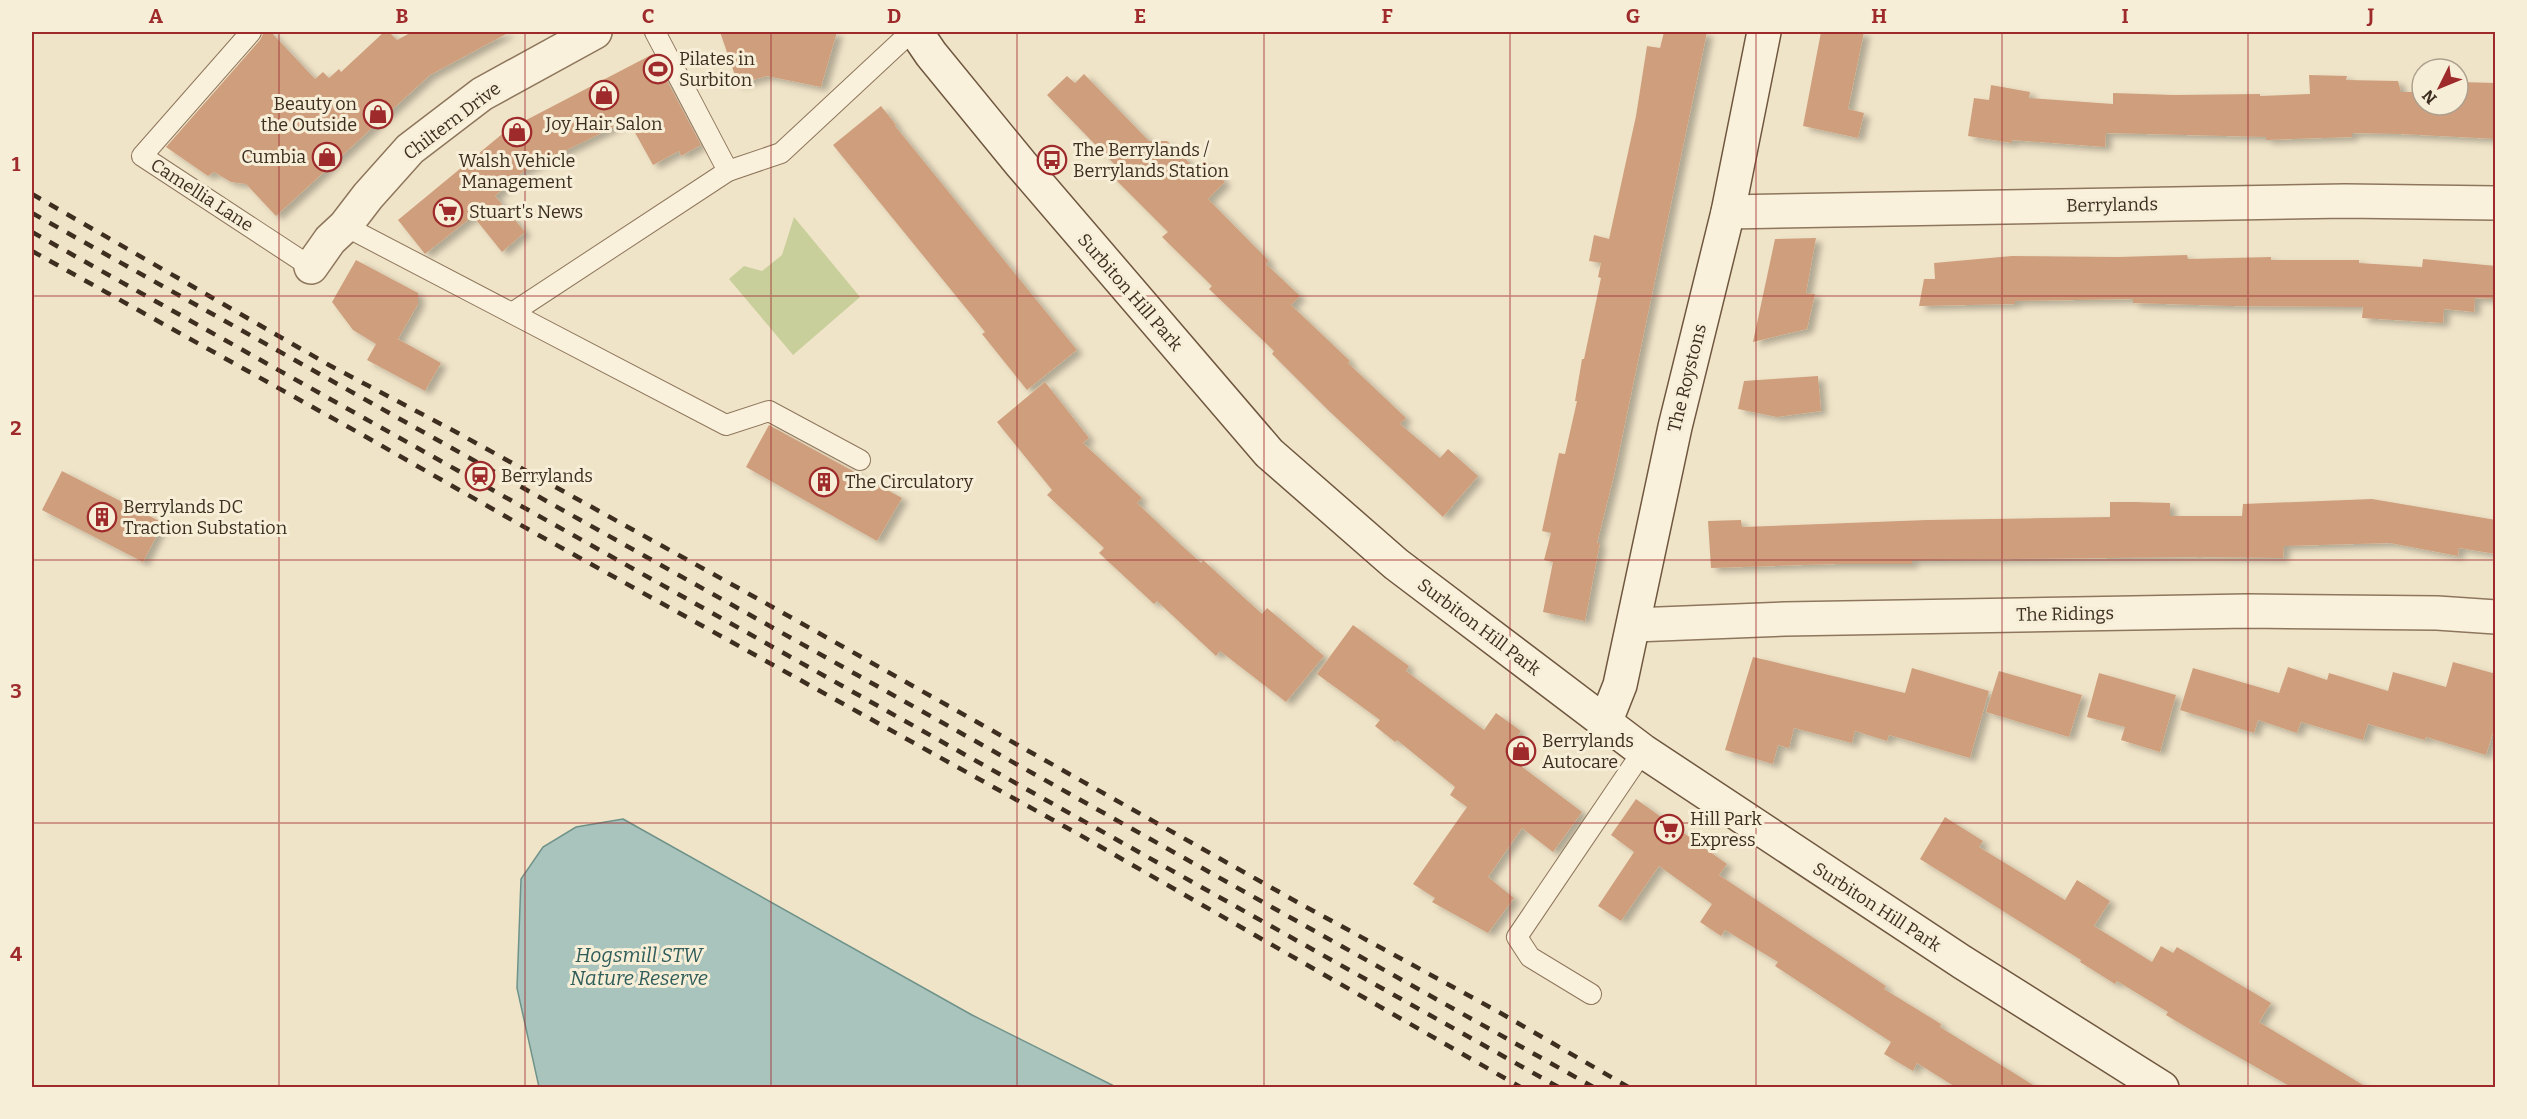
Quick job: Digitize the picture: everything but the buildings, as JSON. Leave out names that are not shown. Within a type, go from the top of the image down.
[{"type":"street","name":"Chiltern Drive","points":[[311,267],[330,240],[345,226],[368,196],[418,142],[482,94],[595,32]]},
{"type":"street","name":"Surbiton Hill Park","points":[[916,32],[931,54],[1021,164],[1269,453],[1396,564],[1643,751],[1952,956],[2162,1088]]},
{"type":"street","name":"The Roystons","points":[[1605,723],[1620,685],[1634,625],[1675,427],[1728,212],[1764,32]]},
{"type":"street","name":"Berrylands","points":[[1728,212],[2345,201],[2496,203]]},
{"type":"street","name":"The Ridings","points":[[1634,625],[1785,619],[2248,611],[2437,613],[2496,617]]},
{"type":"lane","name":"Camellia Lane","points":[[251,32],[142,156],[311,267]]},
{"type":"lane","points":[[655,32],[728,171]]},
{"type":"lane","points":[[512,313],[728,171],[781,153],[911,32]]},
{"type":"lane","points":[[345,226],[726,425],[769,411],[860,460]]},
{"type":"lane","points":[[1591,994],[1530,957],[1517,937],[1643,751]]},
{"type":"green space","points":[[794,217],[860,297],[793,355],[729,279],[744,266],[762,271],[782,255]]},
{"type":"water","name":"Hogsmill STW Nature Reserve","points":[[623,819],[972,1015],[1116,1087],[539,1087],[517,988],[521,879],[543,847],[576,827]]},
{"type":"railway","points":[[32,194],[329,365],[456,432],[760,600],[1297,902],[1497,1011],[1630,1088]]},
{"type":"railway","points":[[32,213],[1595,1088]]},
{"type":"railway","points":[[32,232],[1560,1088]]},
{"type":"railway","points":[[32,251],[1080,835],[1522,1088]]},
{"type":"place","name":"Pilates in Surbiton","points":[[658,69]]},
{"type":"place","name":"Joy Hair Salon","points":[[604,95]]},
{"type":"place","name":"Beauty on the Outside","points":[[378,114]]},
{"type":"place","name":"Walsh Vehicle Management","points":[[517,132]]},
{"type":"place","name":"Cumbia","points":[[327,157]]},
{"type":"place","name":"The Berrylands / Berrylands Station","points":[[1052,160]]},
{"type":"place","name":"Stuart's News","points":[[448,212]]},
{"type":"place","name":"Berrylands","points":[[480,476]]},
{"type":"place","name":"The Circulatory","points":[[824,482]]},
{"type":"place","name":"Berrylands DC Traction Substation","points":[[102,517]]},
{"type":"place","name":"Berrylands Autocare","points":[[1521,751]]},
{"type":"place","name":"Hill Park Express","points":[[1669,829]]}]
